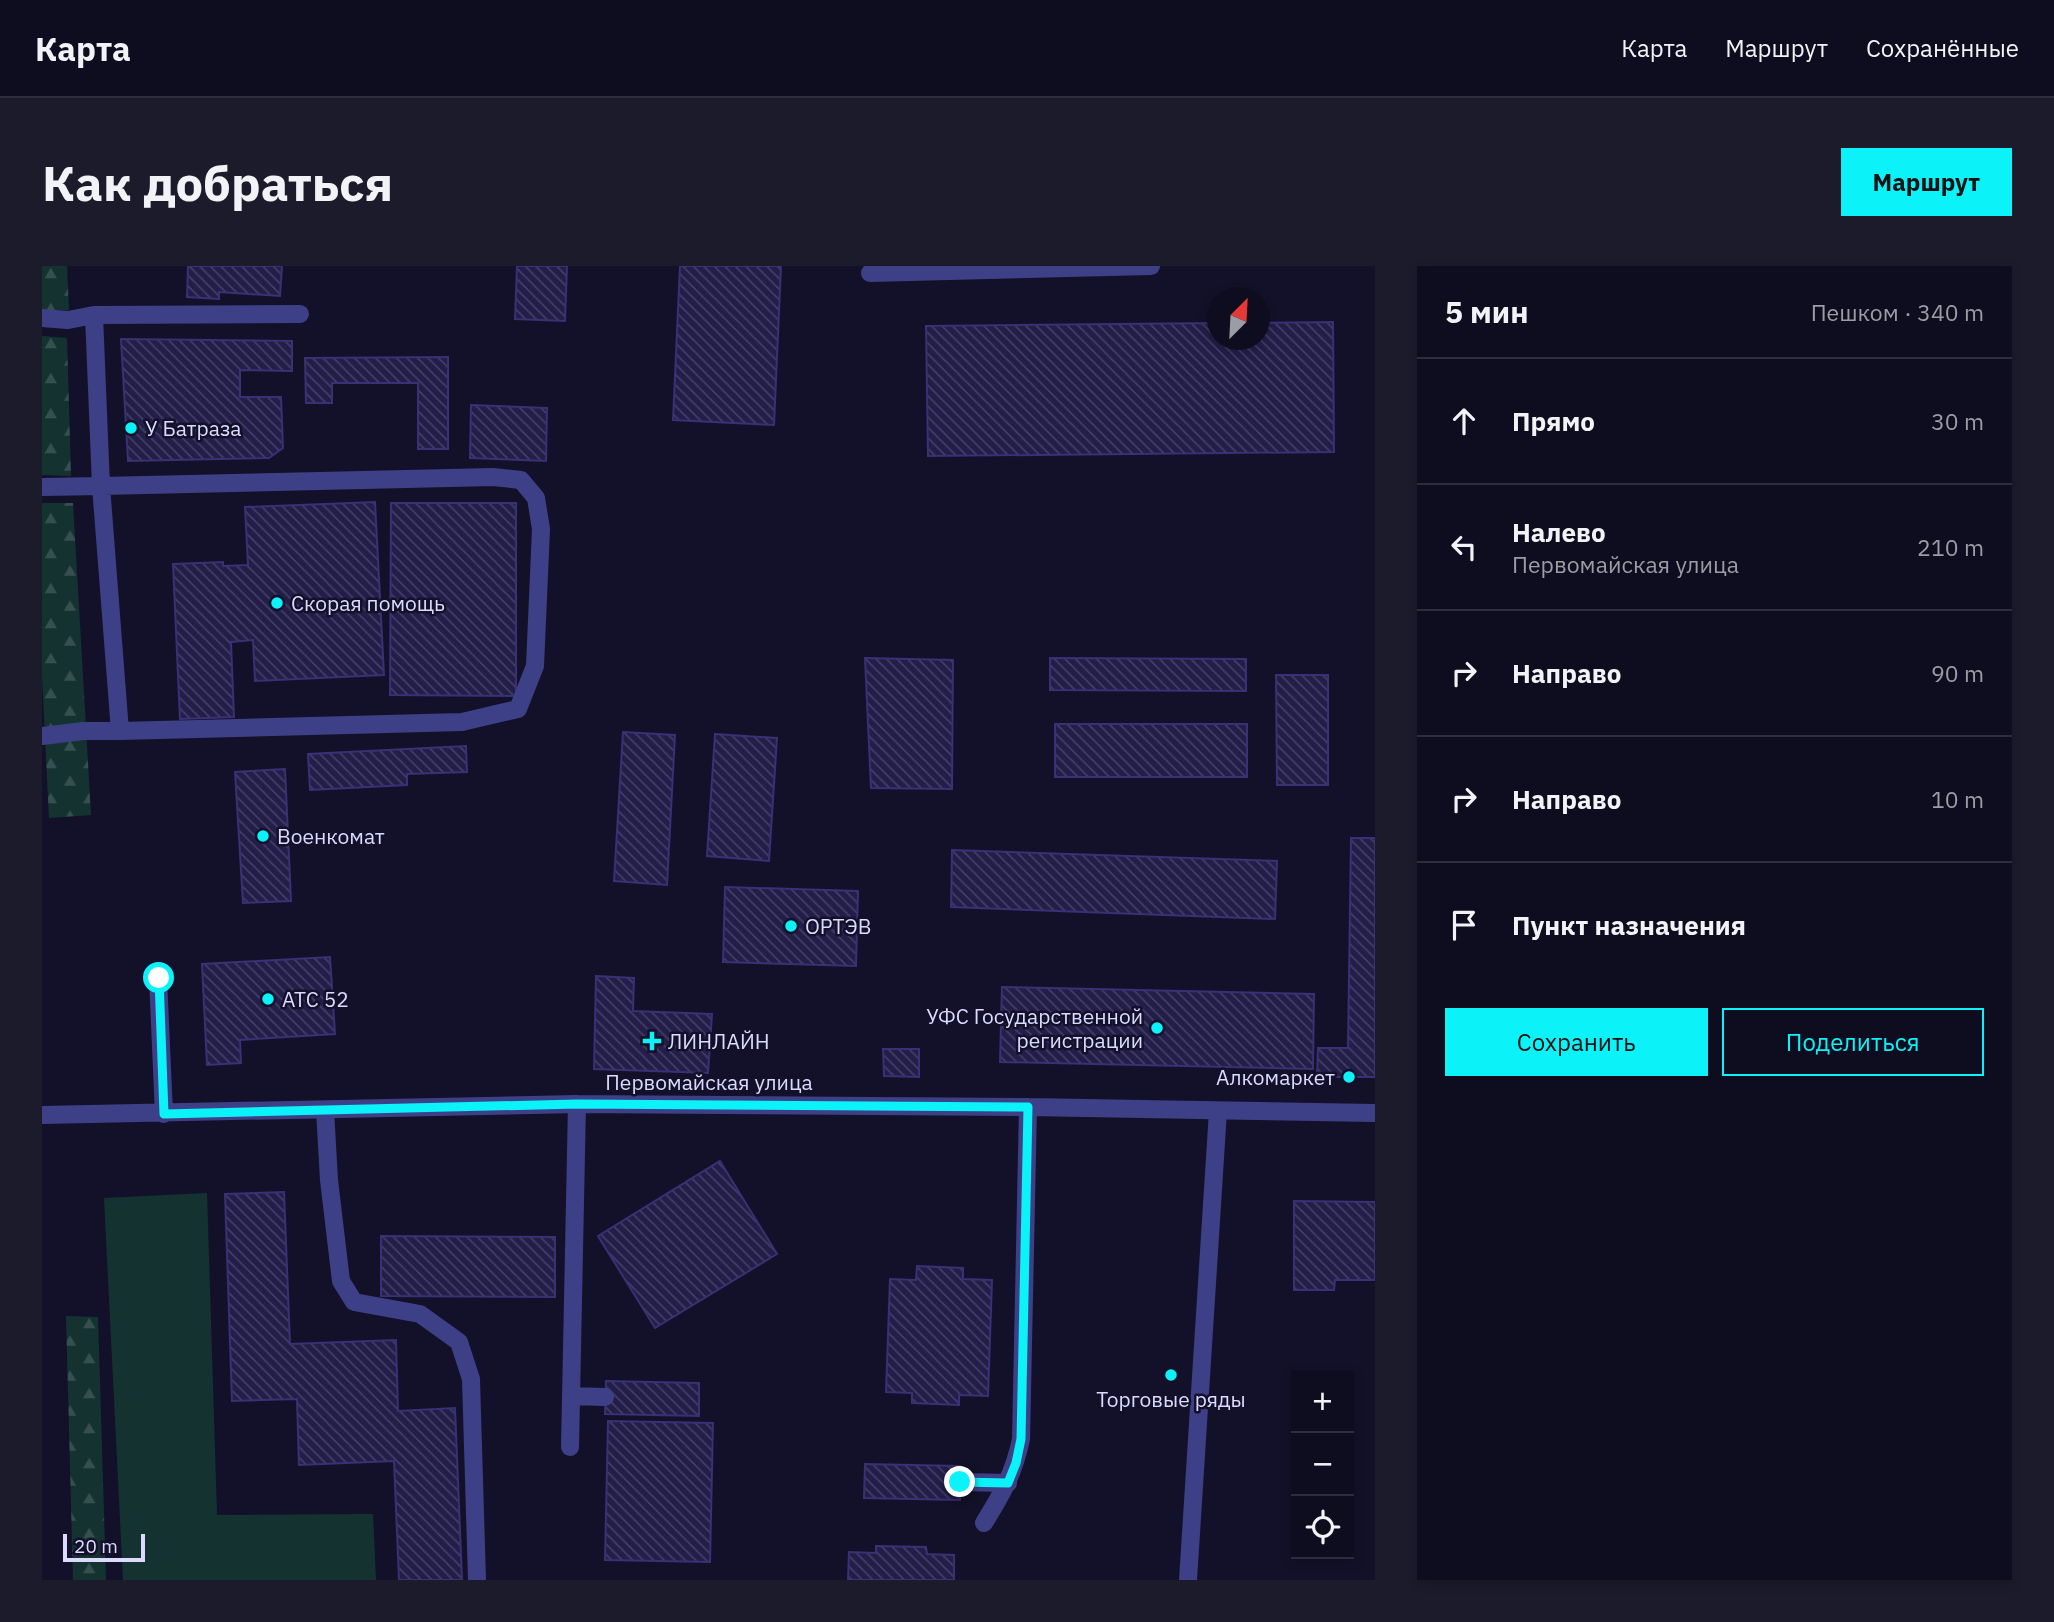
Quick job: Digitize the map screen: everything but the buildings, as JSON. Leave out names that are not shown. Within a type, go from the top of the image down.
[{"type":"street","points":[[870,273],[1151,266]]},
{"type":"street","points":[[42,317],[68,320],[94,315],[300,314]]},
{"type":"street","points":[[94,315],[101,486],[120,731]]},
{"type":"street","points":[[42,487],[493,477],[521,480],[536,498],[541,529],[535,666],[518,709],[462,722],[83,730],[42,736]]},
{"type":"street","points":[[159,978],[164,1114]]},
{"type":"street","points":[[570,1447],[577,1104]]},
{"type":"street","name":"Первомайская улица","points":[[42,1115],[577,1104],[1375,1113]]},
{"type":"street","points":[[984,1523],[1008,1483],[1021,1439],[1028,1107]]},
{"type":"street","points":[[325,1110],[329,1180],[341,1281],[354,1302],[420,1314],[459,1342],[471,1379],[477,1580]]},
{"type":"street","points":[[1188,1580],[1218,1111]]},
{"type":"street","points":[[571,1396],[605,1397]]},
{"type":"street","points":[[960,1482],[1008,1483]]},
{"type":"green space","points":[[42,266],[67,266],[69,310],[42,310]]},
{"type":"green space","points":[[42,336],[67,338],[71,476],[42,475]]},
{"type":"green space","points":[[42,503],[73,503],[91,815],[49,818],[42,676]]},
{"type":"green space","points":[[207,1193],[217,1515],[373,1514],[376,1580],[123,1580],[104,1198]]},
{"type":"green space","points":[[66,1316],[98,1317],[106,1580],[73,1580]]},
{"type":"place","name":"У Батраза","points":[[131,428]]},
{"type":"place","name":"Скорая помощь","points":[[277,603]]},
{"type":"place","name":"Военкомат","points":[[263,836]]},
{"type":"place","name":"ОРТЭВ","points":[[791,926]]},
{"type":"place","name":"АТС 52","points":[[268,999]]},
{"type":"place","name":"УФС Государственной регистрации","points":[[1157,1028]]},
{"type":"place","name":"ЛИНЛАЙН","points":[[652,1041]]},
{"type":"place","name":"Алкомаркет","points":[[1349,1077]]},
{"type":"place","name":"Торговые ряды","points":[[1171,1375]]},
{"type":"route","points":[[159,978],[164,1114],[577,1104],[1028,1107],[1021,1439],[1008,1483],[960,1482]]}]
